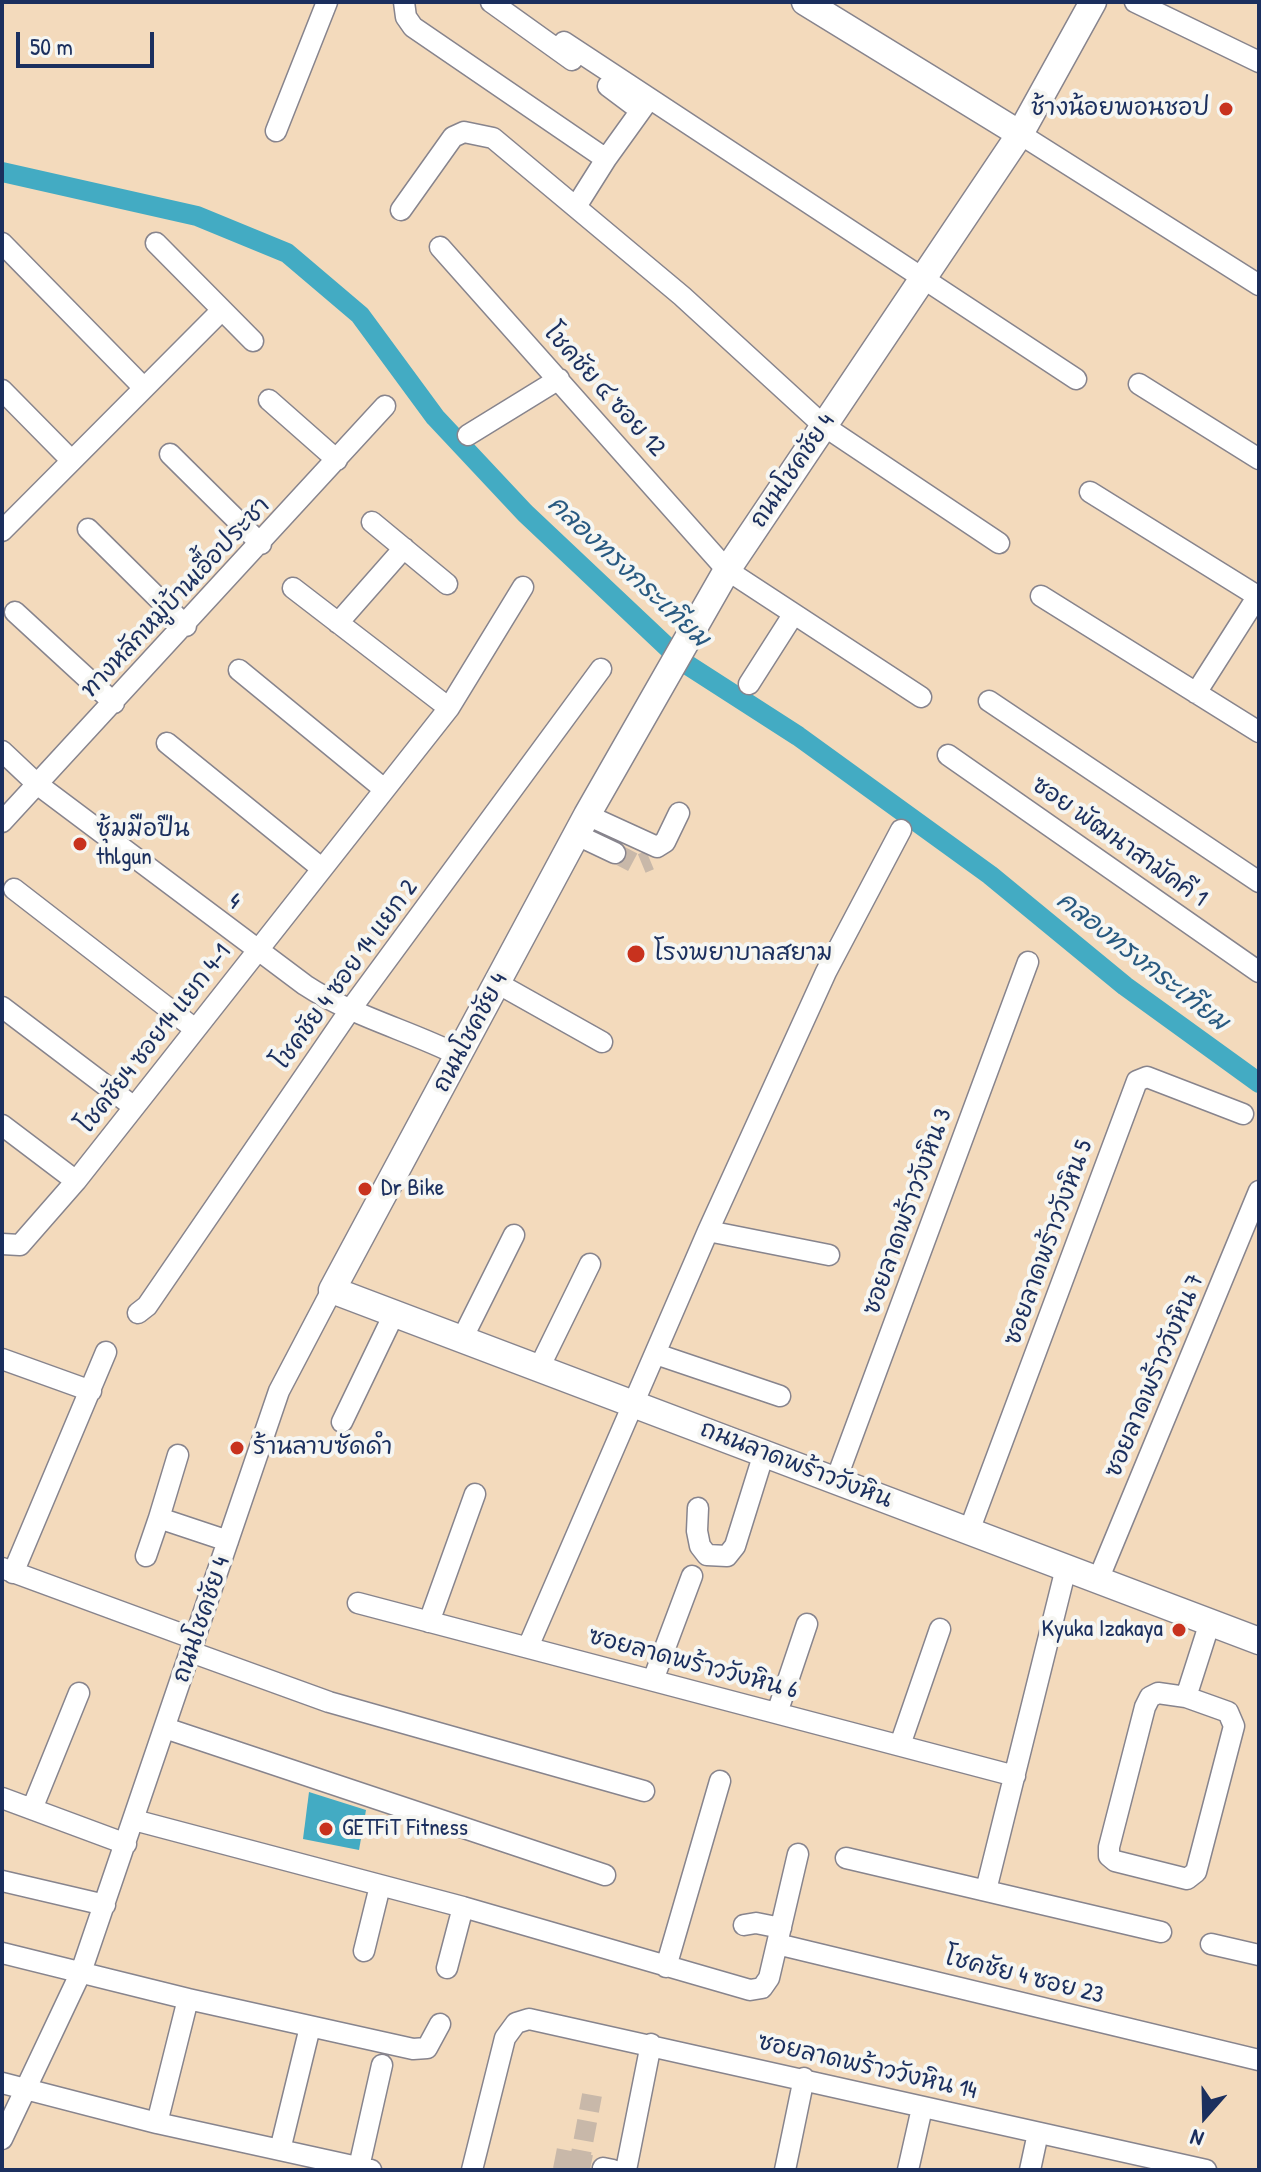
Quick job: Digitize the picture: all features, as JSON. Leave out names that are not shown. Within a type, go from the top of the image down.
[{"type":"main road","points":[[805,2],[1020,134]]},
{"type":"main road","name":"ถนนโชคชัย 4","points":[[332,1290],[582,825],[727,570],[1020,134],[1093,2]]},
{"type":"main road","name":"ถนนลาดพร้าววังหิน","points":[[332,1290],[1210,1622],[1257,1635]]},
{"type":"street","points":[[276,131],[327,2]]},
{"type":"street","points":[[404,2],[406,17],[413,27],[606,159]]},
{"type":"street","points":[[491,2],[1076,379]]},
{"type":"street","points":[[1135,2],[1259,62]]},
{"type":"street","points":[[564,42],[645,104]]},
{"type":"street","points":[[577,205],[645,104]]},
{"type":"street","points":[[401,210],[444,148],[464,132],[493,138],[577,205],[824,426],[999,543]]},
{"type":"street","points":[[1020,134],[1259,285]]},
{"type":"street","points":[[2,243],[144,388]]},
{"type":"street","points":[[156,243],[253,341]]},
{"type":"street","name":"โชคชัย ๔ ซอย 12","points":[[440,247],[727,570],[921,697]]},
{"type":"street","points":[[2,531],[222,310]]},
{"type":"street","points":[[468,435],[559,379]]},
{"type":"street","points":[[1139,384],[1259,459]]},
{"type":"street","points":[[2,390],[71,460]]},
{"type":"street","points":[[269,400],[337,460]]},
{"type":"street","name":"ทางหลักหมู่บ้านเอื้อประชา","points":[[2,822],[186,626],[385,406]]},
{"type":"street","points":[[170,454],[261,544]]},
{"type":"street","points":[[1090,492],[1258,596],[1196,693]]},
{"type":"street","points":[[372,522],[447,584]]},
{"type":"street","points":[[88,529],[186,626]]},
{"type":"street","points":[[338,623],[404,548]]},
{"type":"street","name":"โชคชัย4 ซอย14 แยก 4-1","points":[[2,1244],[20,1245],[76,1181],[320,867],[449,708],[523,587]]},
{"type":"street","points":[[293,588],[449,708]]},
{"type":"street","points":[[1041,596],[1259,732]]},
{"type":"street","points":[[15,612],[114,703]]},
{"type":"street","points":[[749,684],[793,615]]},
{"type":"street","name":"โชคชัย 4 ซอย 14 แยก 2","points":[[138,1313],[147,1306],[350,1010],[601,669]]},
{"type":"street","points":[[239,670],[384,789]]},
{"type":"street","points":[[989,701],[1259,882]]},
{"type":"street","points":[[167,743],[320,867]]},
{"type":"street","name":"4","points":[[2,751],[37,784],[256,952],[326,999],[418,1035],[458,1055]]},
{"type":"street","name":"ซอย พัฒนาสามัคคี 1","points":[[948,755],[1259,972]]},
{"type":"street","points":[[582,825],[650,853],[665,842],[679,813]]},
{"type":"street","points":[[582,825],[615,853]]},
{"type":"street","points":[[528,1647],[708,1231],[826,972],[901,830]]},
{"type":"street","points":[[14,889],[195,1029]]},
{"type":"street","name":"ซอยลาดพร้าววังหิน 3","points":[[836,1480],[1028,962]]},
{"type":"street","points":[[497,983],[602,1042]]},
{"type":"street","points":[[2,1007],[134,1107]]},
{"type":"street","name":"ซอยลาดพร้าววังหิน 5","points":[[969,1531],[1137,1081],[1147,1077],[1243,1114]]},
{"type":"street","points":[[2,1125],[76,1181]]},
{"type":"street","name":"ซอยลาดพร้าววังหิน 7","points":[[1098,1580],[1259,1191]]},
{"type":"street","points":[[708,1231],[829,1255]]},
{"type":"street","points":[[462,1339],[514,1235]]},
{"type":"street","points":[[539,1368],[590,1264]]},
{"type":"street","name":"ถนนโชคชัย 4","points":[[2,2139],[81,1972],[279,1391],[332,1290]]},
{"type":"street","points":[[342,1422],[394,1314]]},
{"type":"street","points":[[106,1352],[8,1570],[329,1702],[644,1791]]},
{"type":"street","points":[[656,1354],[780,1396]]},
{"type":"street","points":[[2,1359],[91,1391]]},
{"type":"street","points":[[698,1508],[700,1546],[715,1558],[727,1556],[735,1546],[764,1453]]},
{"type":"street","points":[[146,1556],[178,1455]]},
{"type":"street","points":[[429,1622],[475,1494]]},
{"type":"street","points":[[159,1518],[228,1541]]},
{"type":"street","points":[[986,1890],[1066,1568]]},
{"type":"street","points":[[653,1680],[692,1576]]},
{"type":"street","name":"ซอยลาดพร้าววังหิน 6","points":[[358,1603],[1015,1776]]},
{"type":"street","points":[[1186,1697],[1210,1622]]},
{"type":"street","points":[[777,1713],[807,1624]]},
{"type":"street","points":[[900,1745],[940,1629]]},
{"type":"street","points":[[32,1809],[79,1693]]},
{"type":"street","points":[[1158,1693],[1186,1697],[1228,1712],[1234,1719],[1196,1872],[1187,1879],[1115,1861],[1109,1856],[1145,1707],[1150,1697],[1158,1693]]},
{"type":"street","points":[[165,1728],[605,1875]]},
{"type":"street","points":[[666,1967],[720,1781]]},
{"type":"street","points":[[2,1798],[126,1844]]},
{"type":"street","points":[[134,1820],[463,1907],[750,1990],[762,1988],[769,1978],[798,1854]]},
{"type":"street","points":[[846,1858],[1161,1932]]},
{"type":"street","points":[[2,1881],[105,1905]]},
{"type":"street","points":[[364,1951],[380,1886]]},
{"type":"street","points":[[447,1968],[463,1907]]},
{"type":"street","name":"โชคชัย 4 ซอย 23","points":[[744,1925],[756,1923],[779,1936],[1259,2060]]},
{"type":"street","points":[[1211,1944],[1259,1955]]},
{"type":"street","points":[[2,1953],[188,1999],[413,2049],[427,2048],[440,2024]]},
{"type":"street","points":[[157,2123],[188,1999]]},
{"type":"street","name":"ซอยลาดพร้าววังหิน 14","points":[[472,2170],[505,2038],[516,2023],[529,2019],[804,2078],[1166,2166],[1206,2170]]},
{"type":"street","points":[[280,2150],[310,2027]]},
{"type":"street","points":[[626,2170],[651,2044]]},
{"type":"street","points":[[2,2083],[157,2123],[365,2169],[382,2065]]},
{"type":"street","points":[[785,2170],[804,2078]]},
{"type":"street","points":[[908,2170],[922,2108]]},
{"type":"street","points":[[1030,2170],[1038,2133]]},
{"type":"water","points":[[309,1792],[366,1810],[359,1850],[303,1839]]},
{"type":"waterway","name":"คลองทรงกระเทียม","points":[[2,172],[197,216],[287,253],[360,315],[435,417],[525,513],[683,662],[798,736],[990,875],[1125,986],[1259,1083]]},
{"type":"tunnel","points":[[615,853],[638,865],[650,860]]},
{"type":"tunnel","points":[[578,2170],[592,2095]]},
{"type":"tunnel","points":[[555,2158],[591,2165]]},
{"type":"place","name":"ช้างน้อยพอนชอป","points":[[1226,109]]},
{"type":"place","name":"ซุ้มมือปืน thlgun","points":[[80,844]]},
{"type":"place","name":"โรงพยาบาลสยาม","points":[[636,954]]},
{"type":"place","name":"Dr Bike","points":[[365,1189]]},
{"type":"place","name":"ร้านลาบซัดดำ","points":[[237,1448]]},
{"type":"place","name":"Kyuka Izakaya","points":[[1179,1630]]},
{"type":"place","name":"GETFiT Fitness","points":[[326,1829]]}]
